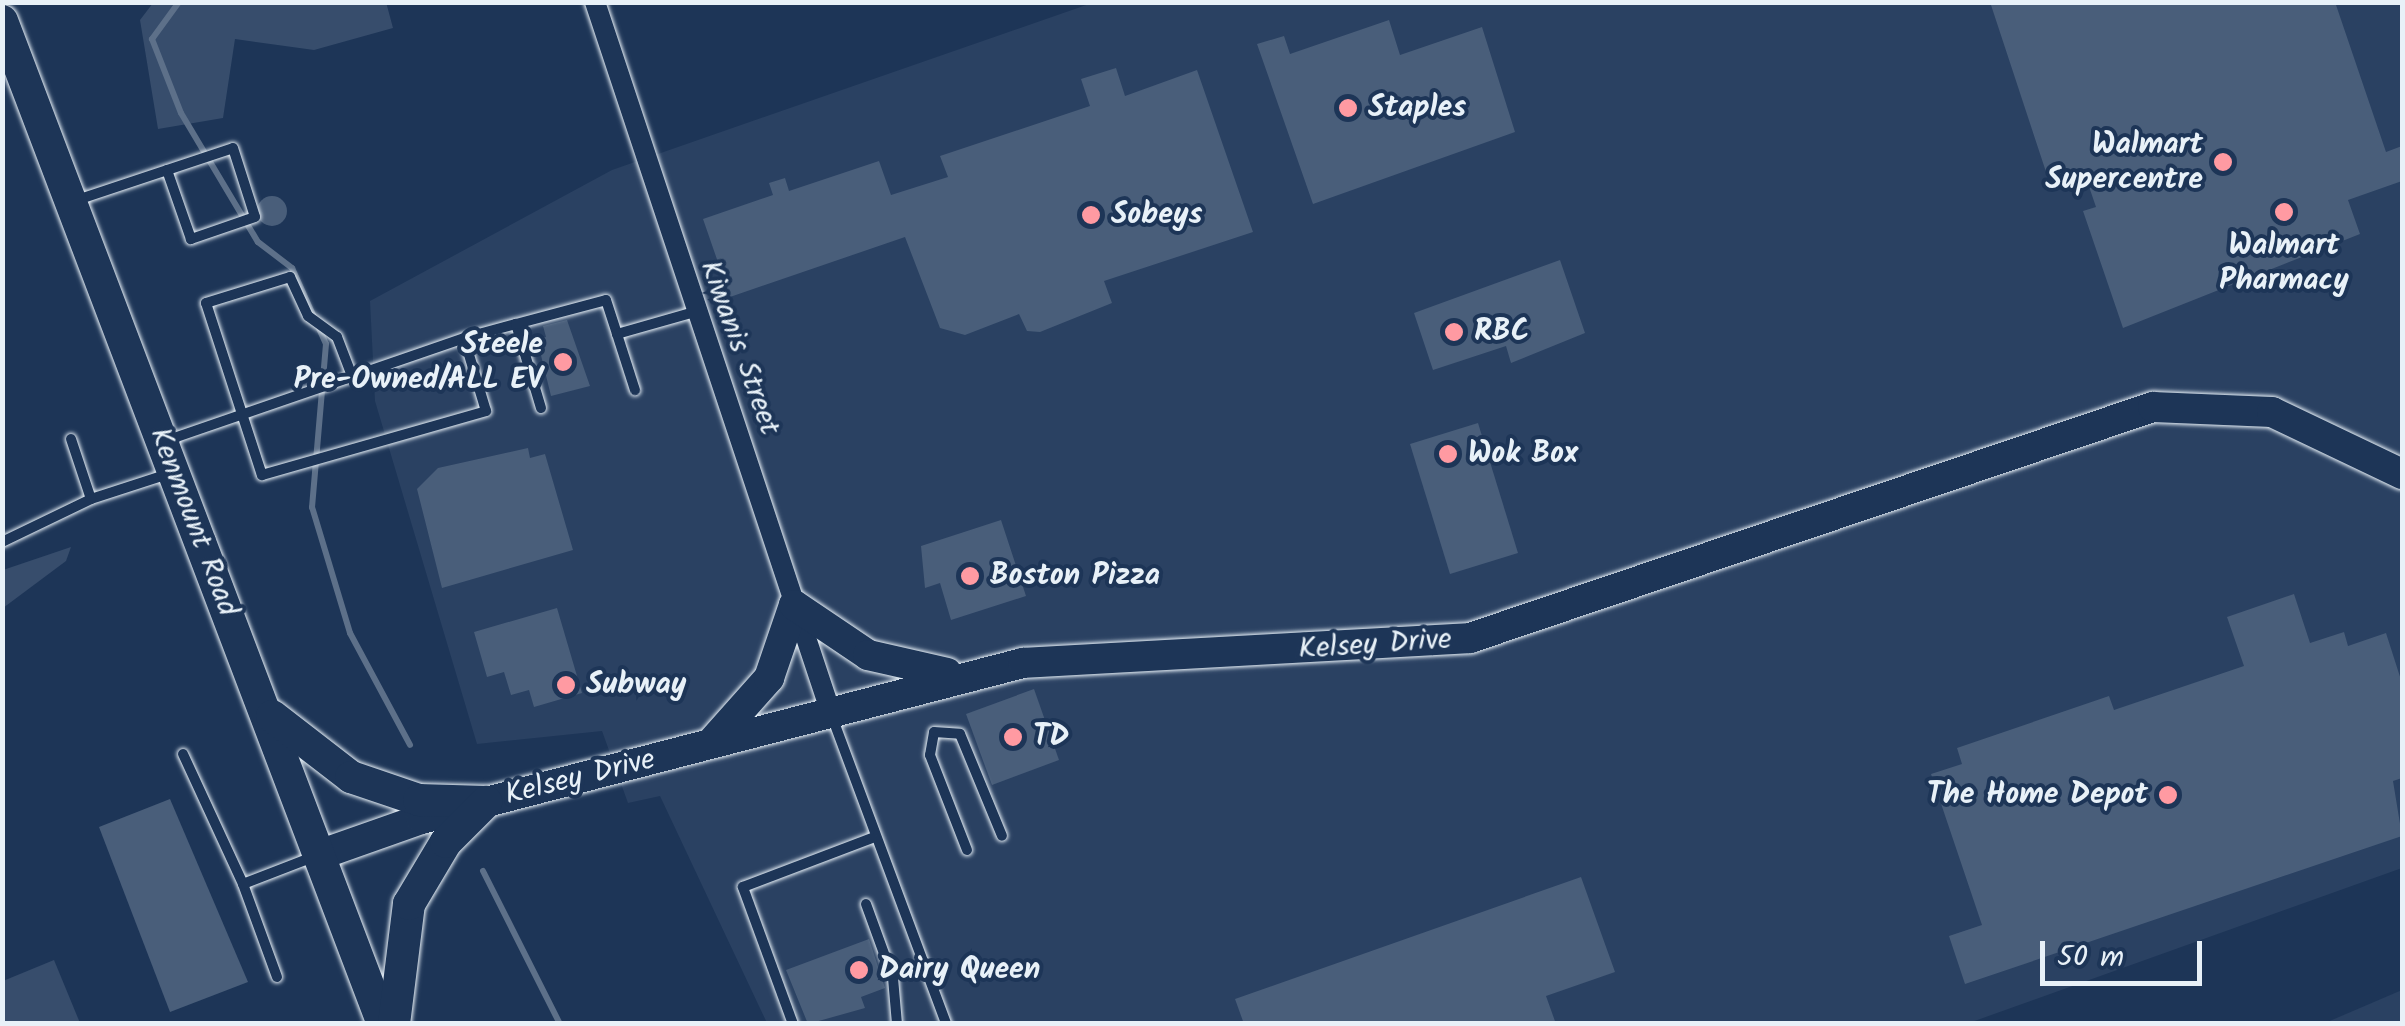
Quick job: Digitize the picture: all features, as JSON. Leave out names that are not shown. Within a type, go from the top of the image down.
[{"type":"main road","name":"Kenmount Road","points":[[2,21],[383,1024]]},
{"type":"main road","name":"Kelsey Drive","points":[[319,855],[486,802],[964,676],[1053,658],[1470,638],[2080,426],[2177,403],[2285,416],[2402,474]]},
{"type":"main road","points":[[708,746],[769,678],[794,606],[868,656],[964,676]]},
{"type":"main road","points":[[262,705],[309,752],[351,777],[419,800],[486,802]]},
{"type":"main road","points":[[394,1024],[410,904],[446,842],[486,802]]},
{"type":"street","name":"Kiwanis Street","points":[[595,2],[694,312],[830,713]]},
{"type":"lane","points":[[71,202],[167,170],[234,148],[255,217],[191,239],[167,170]]},
{"type":"lane","points":[[352,376],[336,337],[308,316],[290,278],[206,304],[262,475],[486,411],[464,338]]},
{"type":"lane","points":[[2,542],[92,500],[241,414],[464,338],[606,300],[634,390]]},
{"type":"lane","points":[[617,334],[694,312]]},
{"type":"lane","points":[[516,324],[540,408]]},
{"type":"lane","points":[[71,439],[92,500]]},
{"type":"lane","points":[[830,713],[872,838],[946,1024]]},
{"type":"lane","points":[[967,850],[930,756],[934,732],[960,734],[1002,836]]},
{"type":"lane","points":[[183,754],[243,884],[277,977]]},
{"type":"lane","points":[[792,1024],[743,887],[872,838]]},
{"type":"lane","points":[[243,884],[319,855]]},
{"type":"lane","points":[[866,904],[893,978],[897,1024]]},
{"type":"shaded area","points":[[386,2],[393,28],[314,50],[235,39],[223,118],[158,129],[140,20],[153,3]]},
{"type":"shaded area","points":[[1092,3],[2402,3],[2402,868],[1969,1023],[767,1023],[660,796],[628,803],[602,731],[477,744],[375,401],[370,301],[612,170]]},
{"type":"shaded area","points":[[71,547],[66,561],[3,608],[3,570]]},
{"type":"shaded area","points":[[54,960],[80,1023],[3,1023],[3,981]]},
{"type":"shaded area","points":[[2402,990],[2402,1023],[2325,1023]]},
{"type":"building","name":"Walmart Supercentre","points":[[1990,2],[2335,2],[2386,152],[2402,146],[2402,181],[2348,200],[2360,234],[2123,328],[2083,211],[2096,207],[2084,172],[2050,184]]},
{"type":"building","name":"Staples","points":[[1389,20],[1400,55],[1482,27],[1515,132],[1313,204],[1257,44],[1284,36],[1290,54]]},
{"type":"building","points":[[1116,68],[1125,96],[1197,70],[1253,232],[1104,281],[1112,303],[1040,332],[1027,331],[1019,314],[965,335],[940,328],[905,237],[730,297],[703,219],[773,195],[769,183],[785,178],[789,191],[879,161],[891,195],[948,177],[940,156],[1090,106],[1081,79]]},
{"type":"building","points":[[272,196],[283,200],[287,211],[283,222],[272,226],[261,222],[257,211],[261,200]]},
{"type":"building","points":[[1560,260],[1585,333],[1511,363],[1506,346],[1433,370],[1414,313]]},
{"type":"building","name":"Steele Pre-Owned/ALL EV","points":[[567,320],[590,386],[551,396],[537,339],[546,337],[543,326]]},
{"type":"building","points":[[1478,423],[1518,553],[1450,574],[1410,444]]},
{"type":"building","points":[[528,448],[530,458],[545,454],[573,550],[442,588],[417,489],[438,468]]},
{"type":"building","name":"Boston Pizza","points":[[1001,520],[1026,596],[951,620],[940,583],[925,588],[921,546]]},
{"type":"building","name":"The Home Depot","points":[[2294,594],[2310,643],[2344,632],[2348,646],[2386,633],[2402,683],[2402,778],[2393,781],[2402,836],[1965,984],[1949,936],[1982,925],[1931,774],[1962,764],[1957,748],[2109,696],[2114,710],[2244,666],[2227,617]]},
{"type":"building","points":[[557,608],[582,693],[534,707],[529,690],[511,695],[504,672],[487,677],[474,632]]},
{"type":"building","name":"TD","points":[[1034,689],[1059,760],[992,785],[966,714]]},
{"type":"building","points":[[170,799],[248,982],[170,1012],[99,827]]},
{"type":"building","points":[[1581,877],[1615,972],[1546,996],[1556,1024],[1244,1024],[1235,999]]},
{"type":"building","points":[[869,939],[885,988],[861,997],[865,1008],[808,1024],[786,970]]},
{"type":"waterway","points":[[179,2],[152,39],[181,113],[258,242],[292,268],[326,344],[312,507],[350,633],[410,745]]},
{"type":"waterway","points":[[483,871],[560,1024]]},
{"type":"place","name":"Staples","points":[[1348,108]]},
{"type":"place","name":"Walmart Supercentre","points":[[2223,162]]},
{"type":"place","name":"Walmart Pharmacy","points":[[2284,212]]},
{"type":"place","name":"Sobeys","points":[[1091,215]]},
{"type":"place","name":"RBC","points":[[1454,332]]},
{"type":"place","name":"Steele Pre-Owned/ALL EV","points":[[563,362]]},
{"type":"place","name":"Wok Box","points":[[1448,454]]},
{"type":"place","name":"Boston Pizza","points":[[970,576]]},
{"type":"place","name":"Subway","points":[[566,685]]},
{"type":"place","name":"TD","points":[[1013,737]]},
{"type":"place","name":"The Home Depot","points":[[2168,795]]},
{"type":"place","name":"Dairy Queen","points":[[859,970]]}]
